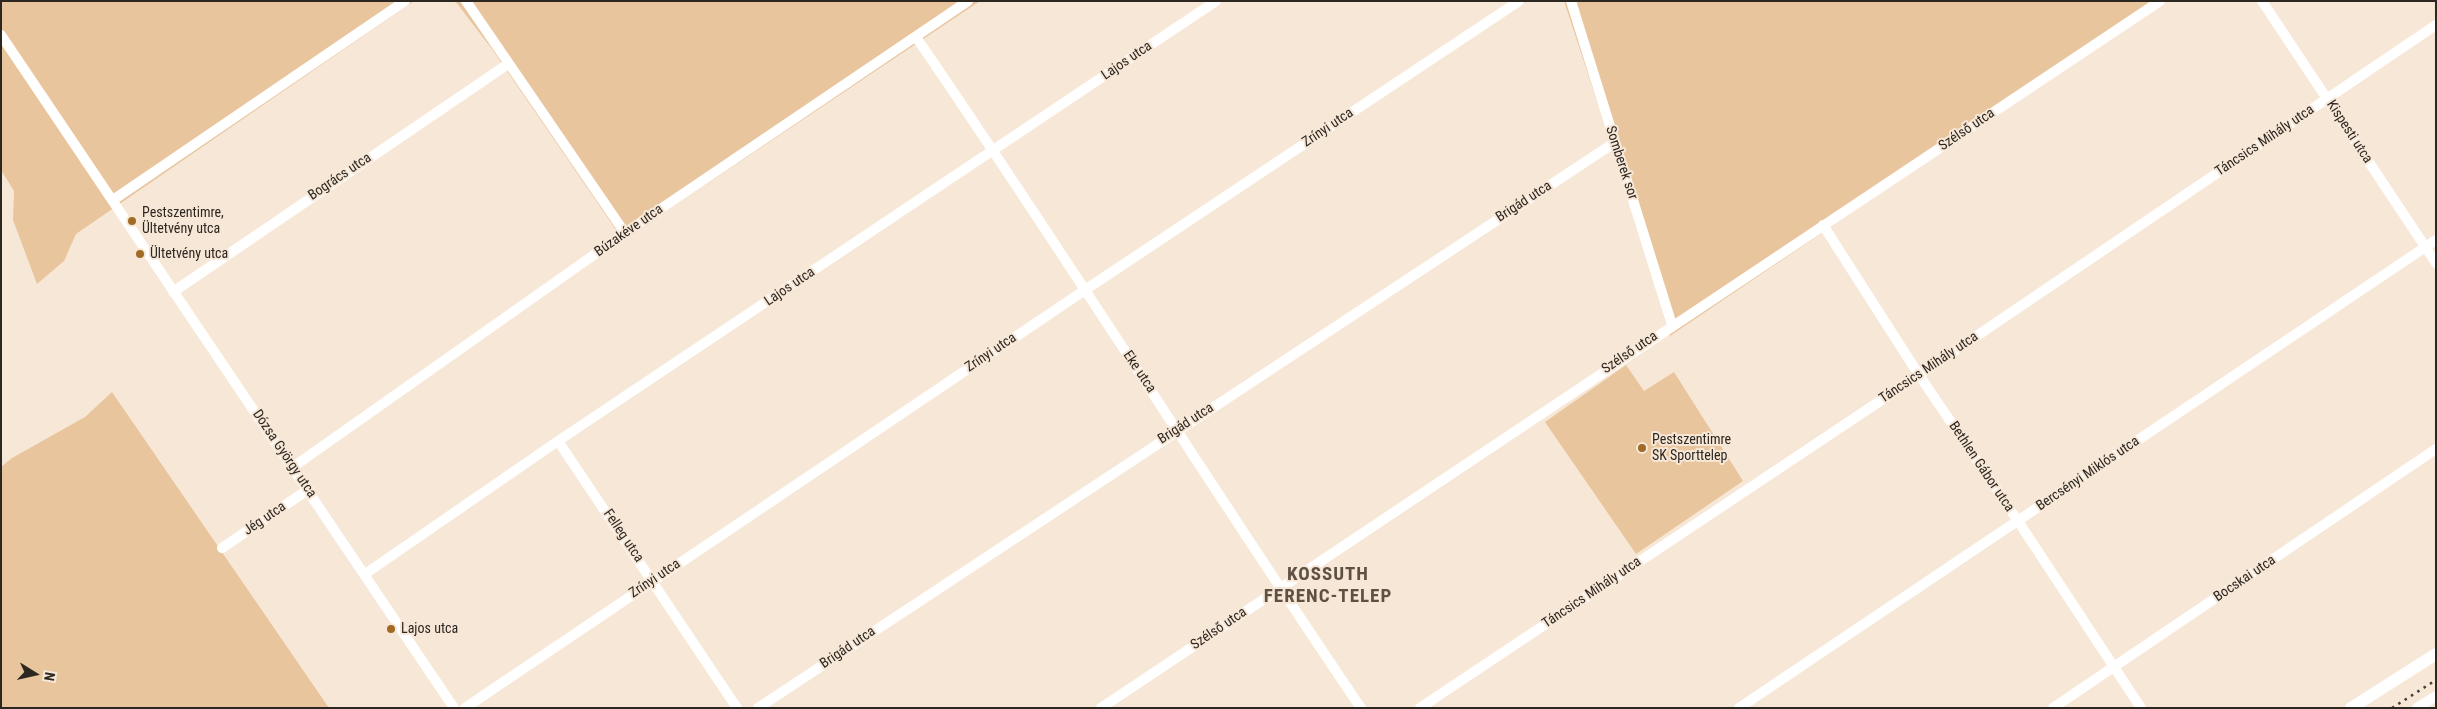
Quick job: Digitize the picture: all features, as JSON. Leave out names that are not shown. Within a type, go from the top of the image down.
[{"type":"main road","points":[[2351,708],[2436,654]]},
{"type":"street","points":[[113,200],[405,1]]},
{"type":"street","points":[[466,1],[625,232]]},
{"type":"street","name":"Búzakéve utca","points":[[293,466],[625,232],[968,1]]},
{"type":"street","name":"Lajos utca","points":[[365,574],[558,441],[1216,1]]},
{"type":"street","name":"Zrínyi utca","points":[[464,708],[1085,290],[1519,1]]},
{"type":"street","name":"Somberek sor","points":[[1571,1],[1672,325]]},
{"type":"street","name":"Szélső utca","points":[[1101,708],[2160,1]]},
{"type":"street","name":"Kispesti utca","points":[[2262,1],[2436,263]]},
{"type":"street","name":"Táncsics Mihály utca","points":[[1420,708],[1919,376],[2436,26]]},
{"type":"street","name":"Dózsa György utca","points":[[1,35],[173,292],[309,489],[454,708]]},
{"type":"street","name":"Eke utca","points":[[916,37],[994,150],[1178,429],[1280,589],[1361,708]]},
{"type":"street","name":"Bogrács utca","points":[[173,292],[508,64]]},
{"type":"street","name":"Brigád utca","points":[[758,708],[1614,142]]},
{"type":"street","name":"Bethlen Gábor utca","points":[[1823,225],[1919,376],[2018,521],[2141,708]]},
{"type":"street","name":"Bercsényi Miklós utca","points":[[1739,708],[2436,240]]},
{"type":"street","name":"Felleg utca","points":[[558,441],[654,580],[737,708]]},
{"type":"street","name":"Bocskai utca","points":[[2053,708],[2436,449]]},
{"type":"street","name":"Jég utca","points":[[222,548],[309,489]]},
{"type":"street","points":[[2417,708],[2436,696]]},
{"type":"shaded area","points":[[1,1],[414,1],[76,234],[64,261],[37,284],[13,220],[14,191],[1,170]]},
{"type":"shaded area","points":[[455,1],[980,1],[623,240],[492,49]]},
{"type":"shaded area","points":[[1564,1],[2164,1],[1670,336],[1639,229]]},
{"type":"shaded area","name":"Pestszentimre SK Sporttelep","points":[[1626,365],[1644,391],[1674,372],[1743,481],[1636,554],[1545,422]]},
{"type":"shaded area","points":[[112,392],[329,708],[1,708],[1,467],[12,458],[85,417]]},
{"type":"railway","points":[[2392,708],[2436,680]]},
{"type":"place","name":"Pestszentimre, Ültetvény utca","points":[[132,221]]},
{"type":"place","name":"Ültetvény utca","points":[[140,254]]},
{"type":"place","name":"Pestszentimre SK Sporttelep","points":[[1642,448]]},
{"type":"place","name":"Lajos utca","points":[[391,629]]},
{"type":"district","name":"KOSSUTH FERENC-TELEP","points":[[1328,586]]}]
